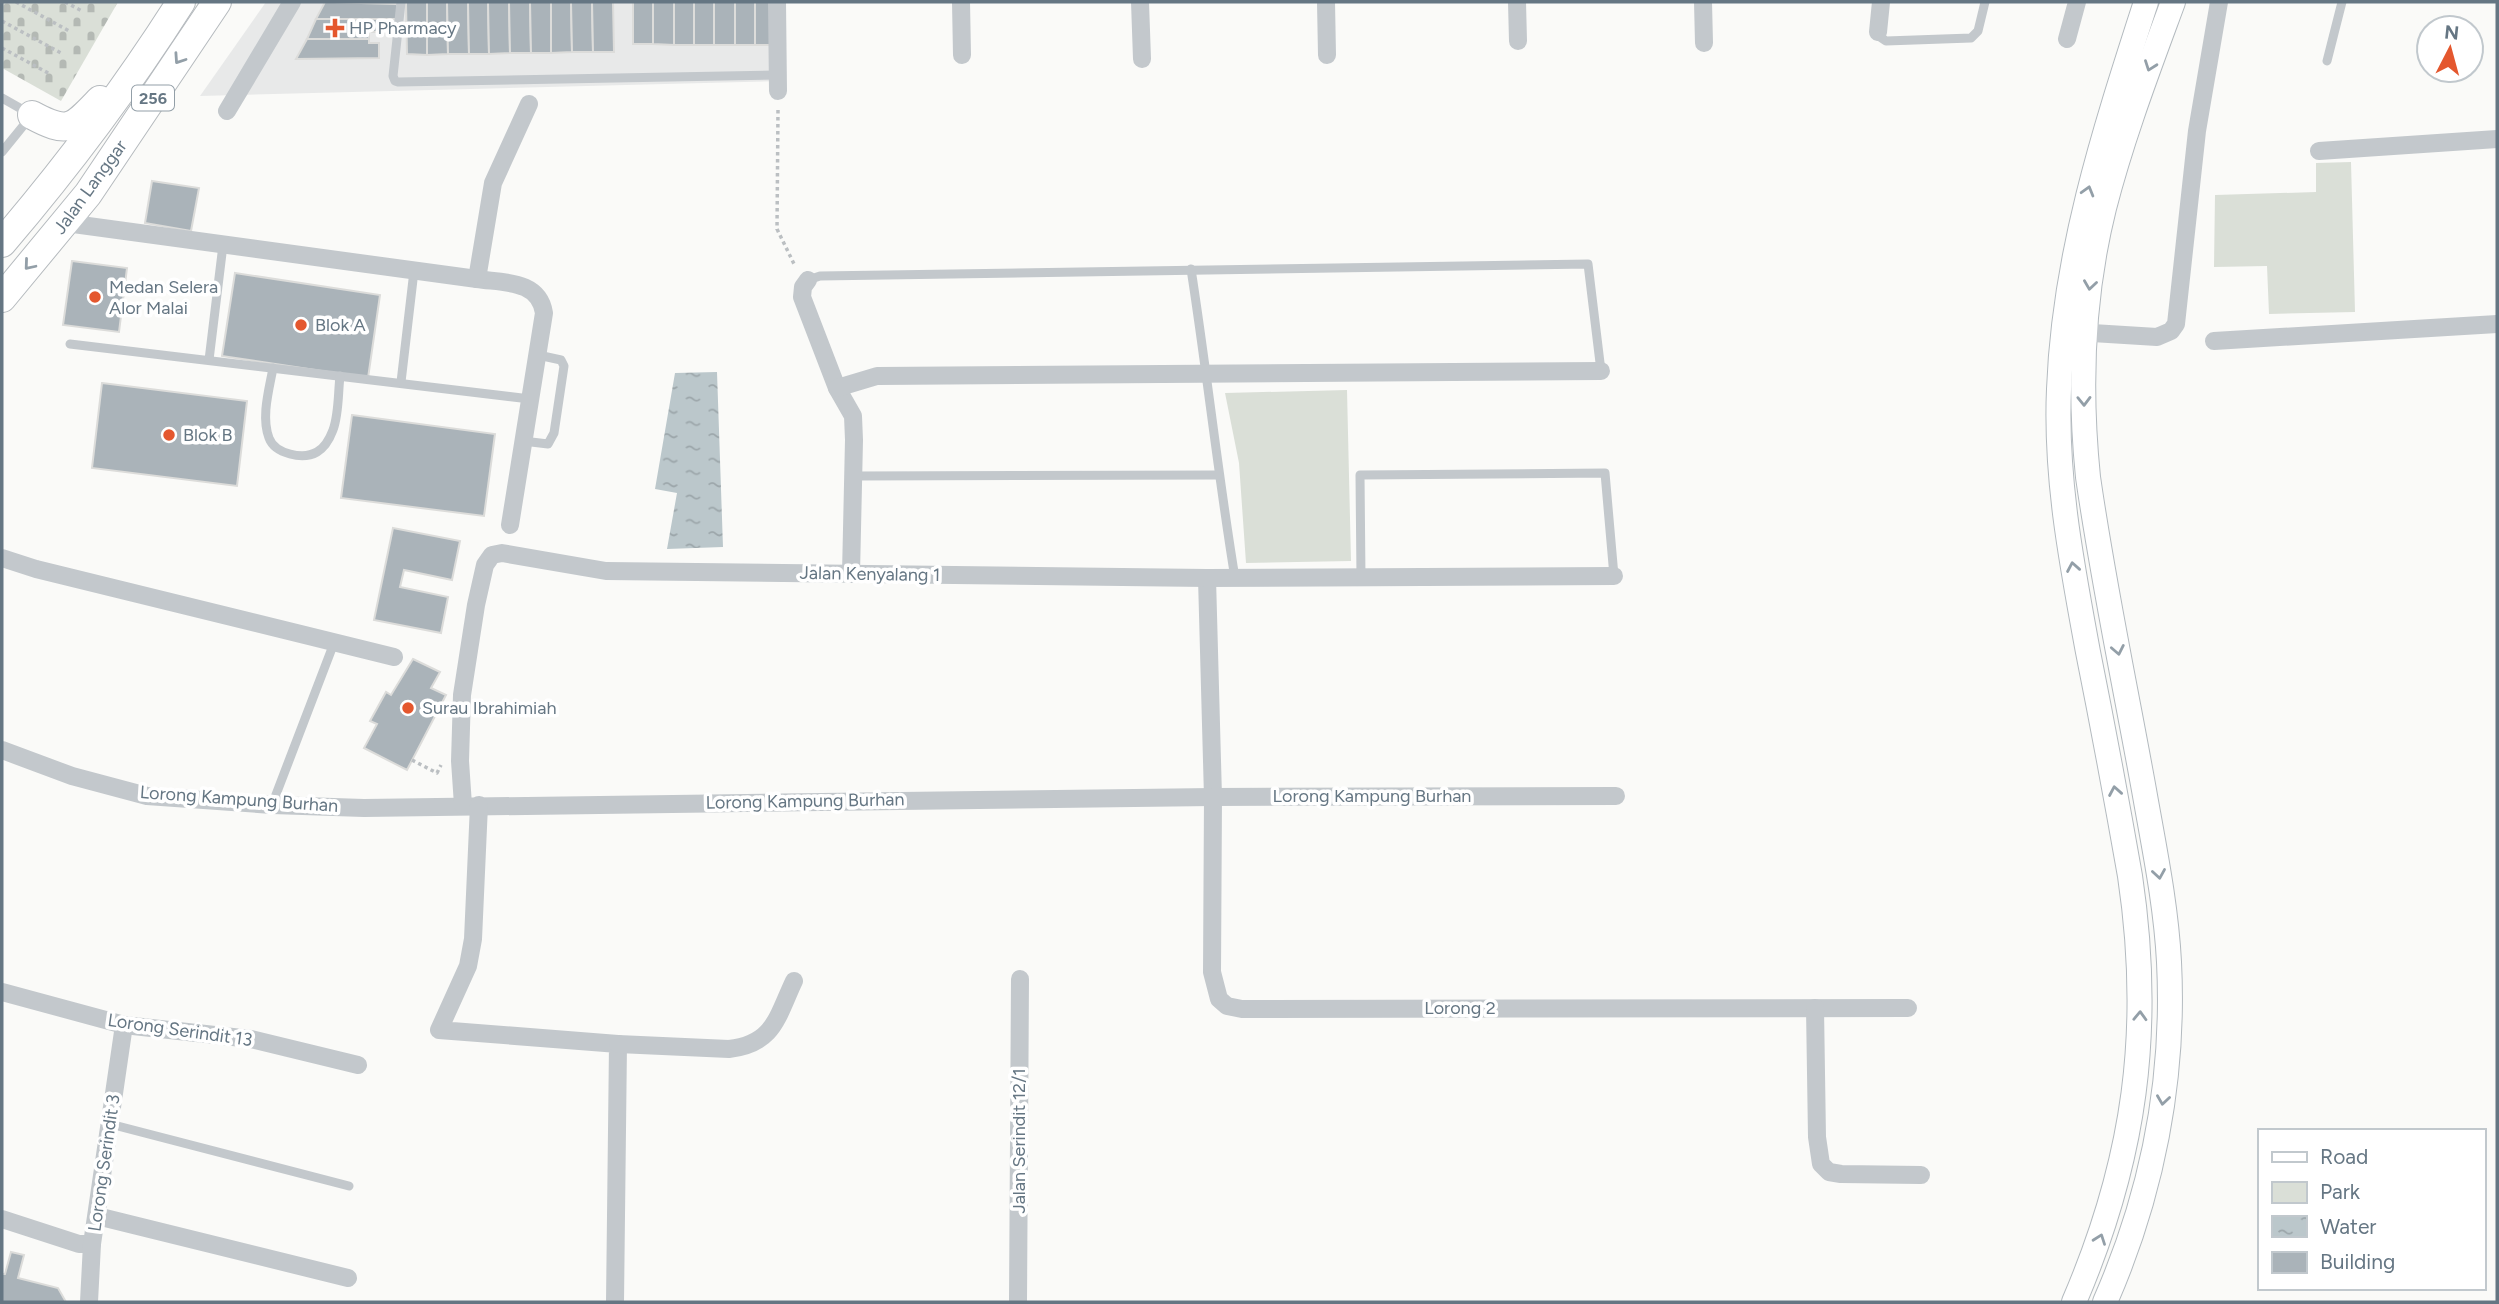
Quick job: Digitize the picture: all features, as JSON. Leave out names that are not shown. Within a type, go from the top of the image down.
[{"type":"main road","name":"Jalan Langgar","points":[[2,243],[60,175],[181,2]]},
{"type":"main road","name":"Jalan Langgar","points":[[2,298],[88,194],[217,2]]},
{"type":"main road","points":[[2105,1302],[2133,1232],[2156,1143],[2168,1053],[2169,962],[2159,872],[2088,477],[2083,402],[2074,332],[2071,264],[2084,204],[2146,2]]},
{"type":"main road","points":[[2074,1302],[2105,1223],[2123,1159],[2134,1095],[2141,1007],[2136,920],[2130,876],[2066,530],[2059,442],[2059,391],[2122,146],[2173,2]]},
{"type":"main road","points":[[32,115],[51,125],[65,127],[77,123],[156,41]]},
{"type":"street","points":[[227,111],[292,2]]},
{"type":"street","points":[[777,2],[778,83]]},
{"type":"street","points":[[961,2],[962,55]]},
{"type":"street","points":[[1140,2],[1142,59]]},
{"type":"street","points":[[1326,2],[1327,55]]},
{"type":"street","points":[[1517,2],[1518,41]]},
{"type":"street","points":[[1703,2],[1704,43]]},
{"type":"street","points":[[1878,32],[1881,2]]},
{"type":"street","points":[[2067,39],[2077,2]]},
{"type":"street","points":[[2074,332],[2157,337],[2171,331],[2176,324],[2196,144],[2219,2]]},
{"type":"street","points":[[477,279],[493,183],[530,104]]},
{"type":"street","points":[[2319,151],[2497,139]]},
{"type":"street","points":[[65,223],[526,286],[539,296],[544,313],[510,525]]},
{"type":"street","points":[[808,280],[803,287],[802,297],[837,388],[853,416],[851,574]]},
{"type":"street","points":[[2214,341],[2497,324]]},
{"type":"street","points":[[837,388],[877,376],[1601,371]]},
{"type":"street","name":"Jalan Kenyalang 1","points":[[460,761],[462,695],[485,565],[492,555],[502,553],[606,572],[1207,578],[1614,576]]},
{"type":"street","points":[[2,558],[36,569],[394,657]]},
{"type":"street","points":[[1207,578],[1213,797]]},
{"type":"street","name":"Lorong Kampung Burhan","points":[[2,750],[72,776],[147,796],[364,808],[1213,797],[1616,796]]},
{"type":"street","points":[[460,761],[471,805],[473,939],[468,966],[439,1030],[618,1044],[729,1049],[746,1047],[761,1040],[770,1031],[794,981]]},
{"type":"street","name":"Lorong 2","points":[[1213,797],[1212,972],[1219,999],[1227,1006],[1242,1009],[1908,1008]]},
{"type":"street","name":"Jalan Serindit 12/1","points":[[1018,1302],[1020,979]]},
{"type":"street","name":"Lorong Serindit 13","points":[[2,992],[124,1025],[251,1039],[358,1065]]},
{"type":"street","points":[[1815,1008],[1817,1137],[1821,1164],[1829,1172],[1841,1174],[1921,1175]]},
{"type":"street","name":"Lorong Serindit 3","points":[[89,1302],[92,1244],[124,1025]]},
{"type":"street","points":[[615,1302],[618,1044]]},
{"type":"street","points":[[97,1216],[348,1278]]},
{"type":"street","points":[[2,1219],[79,1244],[92,1244]]},
{"type":"lane","points":[[401,2],[393,76],[394,81],[398,82],[778,83]]},
{"type":"lane","points":[[1878,32],[1886,41],[1971,38],[1978,31],[1985,2]]},
{"type":"lane","points":[[2327,61],[2342,2]]},
{"type":"lane","points":[[2,98],[32,115],[2,152]]},
{"type":"lane","points":[[209,360],[223,245]]},
{"type":"lane","points":[[808,280],[820,275],[1587,264],[1601,371]]},
{"type":"lane","points":[[1191,269],[1207,374],[1218,475],[1242,578]]},
{"type":"lane","points":[[401,382],[414,271]]},
{"type":"lane","points":[[70,344],[401,382],[530,400]]},
{"type":"lane","points":[[523,441],[548,444],[554,433],[564,366],[562,360],[538,355]]},
{"type":"lane","points":[[273,368],[267,405],[266,426],[269,438],[280,450],[299,456],[316,453],[334,428],[340,376]]},
{"type":"lane","points":[[1361,577],[1360,475],[1605,473],[1614,576]]},
{"type":"lane","points":[[854,476],[1218,475]]},
{"type":"lane","points":[[272,804],[334,643]]},
{"type":"lane","points":[[110,1124],[349,1186]]},
{"type":"path","points":[[16,2],[71,32]]},
{"type":"path","points":[[65,2],[82,11]]},
{"type":"path","points":[[2,21],[61,53]]},
{"type":"path","points":[[2,48],[50,75]]},
{"type":"path","points":[[778,83],[777,229],[791,263],[808,280]]},
{"type":"path","points":[[412,760],[438,773],[446,757],[460,761]]},
{"type":"shaded area","points":[[266,2],[785,2],[784,81],[200,96]]},
{"type":"green space","points":[[2,2],[118,2],[61,101],[2,68]]},
{"type":"green space","points":[[2351,162],[2355,312],[2269,314],[2267,266],[2214,267],[2215,195],[2316,192],[2316,163]]},
{"type":"green space","points":[[1347,390],[1351,561],[1246,563],[1239,463],[1225,393]]},
{"type":"water","points":[[717,372],[723,547],[667,549],[677,493],[655,489],[675,373]]},
{"type":"building","points":[[325,2],[397,4],[397,19],[316,19]]},
{"type":"building","points":[[406,2],[427,2],[427,55],[407,54]]},
{"type":"building","points":[[427,2],[447,2],[448,54],[427,55]]},
{"type":"building","points":[[447,2],[468,2],[469,54],[448,54]]},
{"type":"building","points":[[468,2],[488,2],[489,54],[469,54]]},
{"type":"building","points":[[488,2],[509,2],[510,53],[489,54]]},
{"type":"building","points":[[509,2],[530,2],[531,53],[510,53]]},
{"type":"building","points":[[530,2],[551,2],[551,53],[531,53]]},
{"type":"building","points":[[551,2],[571,2],[572,52],[551,53]]},
{"type":"building","points":[[571,2],[592,2],[593,52],[572,52]]},
{"type":"building","points":[[592,2],[613,2],[614,52],[593,52]]},
{"type":"building","points":[[633,2],[653,2],[653,44],[633,44]]},
{"type":"building","points":[[653,2],[674,2],[674,45],[653,44]]},
{"type":"building","points":[[674,2],[694,2],[694,45],[674,45]]},
{"type":"building","points":[[694,2],[714,2],[714,45],[694,45]]},
{"type":"building","points":[[714,2],[735,2],[735,45],[714,45]]},
{"type":"building","points":[[735,2],[755,2],[755,45],[735,45]]},
{"type":"building","points":[[755,2],[776,2],[776,45],[755,45]]},
{"type":"building","points":[[316,19],[378,19],[378,32],[369,32],[369,39],[307,39]]},
{"type":"building","points":[[307,39],[369,39],[369,43],[379,43],[379,58],[296,59]]},
{"type":"building","points":[[152,181],[199,188],[191,231],[145,223]]},
{"type":"building","name":"Medan Selera Alor Malai","points":[[72,261],[127,268],[119,332],[63,325]]},
{"type":"building","name":"Blok A","points":[[235,273],[380,295],[368,378],[222,356]]},
{"type":"building","name":"Blok B","points":[[102,383],[247,401],[237,486],[92,468]]},
{"type":"building","points":[[352,415],[495,434],[484,516],[341,498]]},
{"type":"building","points":[[393,528],[460,541],[452,580],[404,570],[400,587],[448,597],[441,633],[374,620]]},
{"type":"building","name":"Surau Ibrahimiah","points":[[413,659],[440,672],[431,688],[446,695],[407,770],[364,748],[377,724],[370,721],[386,692],[391,695]]},
{"type":"building","points":[[11,1252],[24,1255],[18,1278],[58,1288],[66,1302],[2,1302],[2,1274],[5,1274]]},
{"type":"place","name":"HP Pharmacy","points":[[335,28]]},
{"type":"place","name":"Medan Selera Alor Malai","points":[[95,297]]},
{"type":"place","name":"Blok A","points":[[301,325]]},
{"type":"place","name":"Blok B","points":[[169,435]]},
{"type":"place","name":"Surau Ibrahimiah","points":[[408,708]]}]
